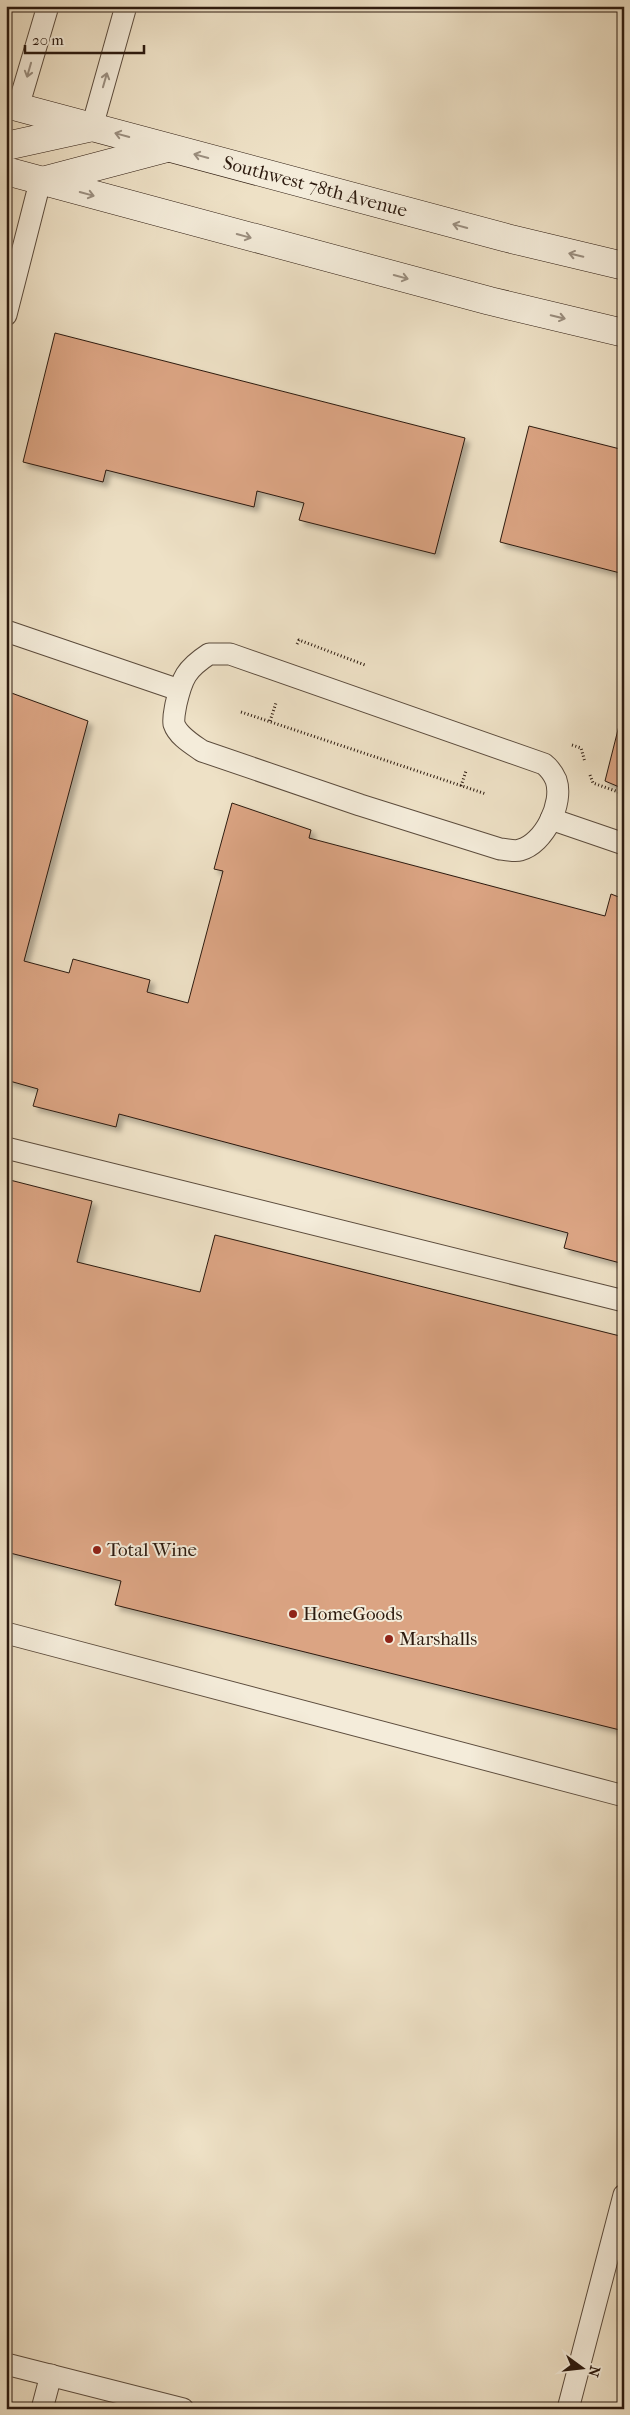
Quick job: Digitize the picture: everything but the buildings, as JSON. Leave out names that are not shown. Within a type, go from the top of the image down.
[{"type":"street","name":"Southwest 78th Avenue","points":[[12,106],[507,238],[624,266]]},
{"type":"street","points":[[6,146],[92,127]]},
{"type":"street","points":[[40,182],[169,148]]},
{"type":"street","points":[[6,171],[40,182],[490,301],[624,333]]},
{"type":"lane","points":[[12,106],[48,6]]},
{"type":"lane","points":[[92,127],[126,6]]},
{"type":"lane","points":[[6,316],[40,182]]},
{"type":"lane","points":[[6,631],[179,690]]},
{"type":"lane","points":[[209,654],[230,654],[544,764],[556,781],[556,803],[552,819],[539,840],[519,851],[500,849],[360,805],[202,751],[182,736],[174,724],[174,715],[182,679],[188,669],[209,654]]},
{"type":"lane","points":[[552,819],[624,844]]},
{"type":"lane","points":[[6,1148],[624,1301]]},
{"type":"lane","points":[[6,1633],[624,1796]]},
{"type":"lane","points":[[568,2409],[624,2195]]},
{"type":"lane","points":[[6,2364],[183,2409]]},
{"type":"lane","points":[[42,2409],[51,2375]]},
{"type":"path","points":[[270,721],[279,694]]},
{"type":"path","points":[[242,712],[486,794]]},
{"type":"path","points":[[461,786],[468,763]]},
{"type":"place","name":"Total Wine","points":[[97,1550]]},
{"type":"place","name":"HomeGoods","points":[[293,1614]]},
{"type":"place","name":"Marshalls","points":[[389,1639]]}]
